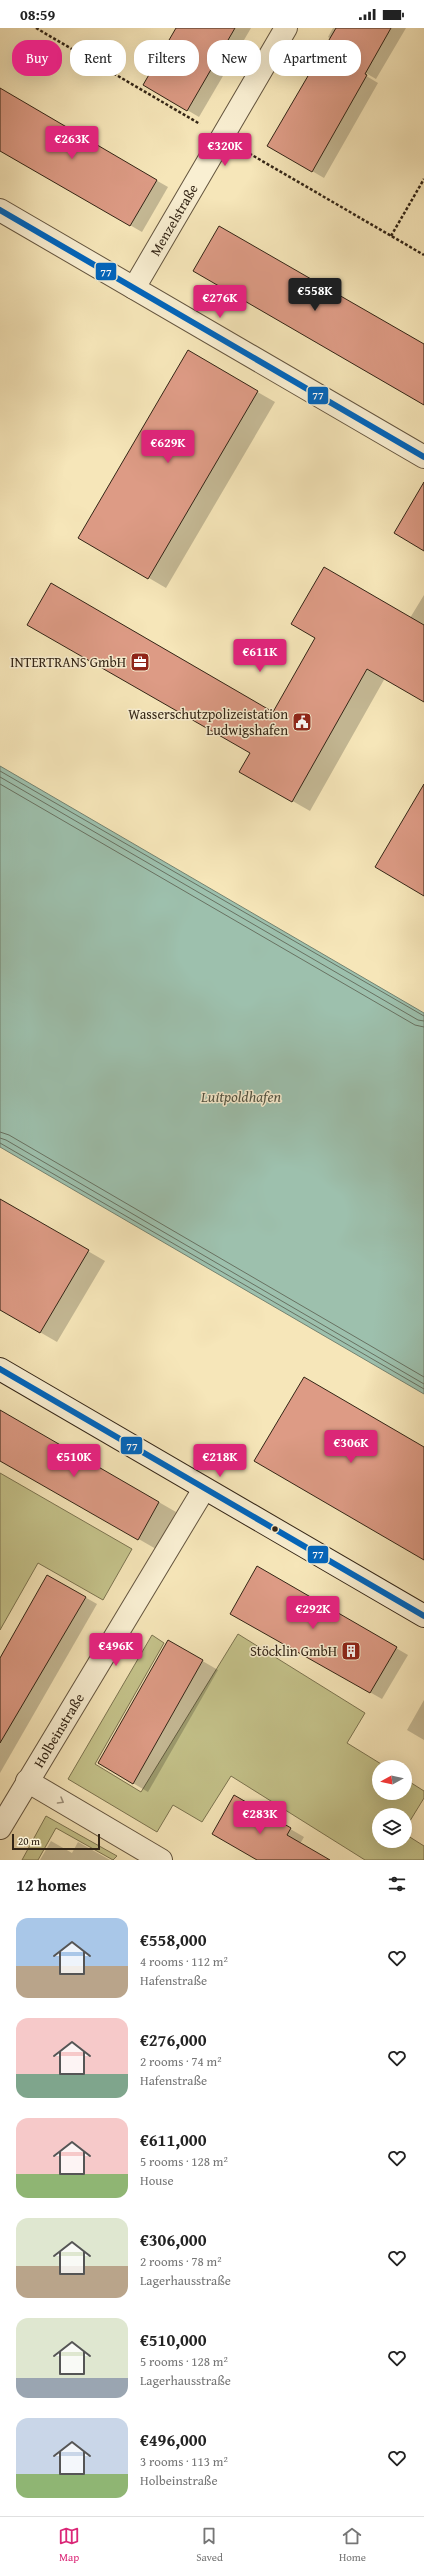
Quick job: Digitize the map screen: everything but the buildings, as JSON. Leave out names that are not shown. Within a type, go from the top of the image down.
[{"type":"street","name":"Menzelstraße","points":[[134,288],[286,28]]},
{"type":"street","points":[[0,210],[424,456]]},
{"type":"street","points":[[0,1370],[424,1616]]},
{"type":"street","name":"Holbeinstraße","points":[[0,1828],[204,1489]]},
{"type":"street","points":[[27,1781],[161,1860]]},
{"type":"path","points":[[36,28],[424,256]]},
{"type":"path","points":[[391,236],[424,179]]},
{"type":"shaded area","points":[[0,1473],[132,1549],[103,1600],[38,1563],[0,1630]]},
{"type":"shaded area","points":[[238,1634],[365,1713],[347,1743],[375,1760],[372,1760],[372,1800],[412,1800],[412,1783],[424,1791],[424,1798],[412,1818],[412,1808],[372,1808],[372,1848],[412,1848],[412,1838],[424,1846],[424,1860],[365,1860],[231,1776],[202,1822],[173,1805],[157,1832],[68,1779],[152,1635],[164,1643],[95,1764],[141,1792]]},
{"type":"shaded area","points":[[46,1816],[117,1856],[113,1860],[56,1828],[38,1860],[22,1860]]},
{"type":"water","name":"Luitpoldhafen","points":[[0,766],[424,1013],[424,1394],[0,1147]]},
{"type":"transit line","name":"77","points":[[0,210],[424,457]]},
{"type":"transit line","name":"77","points":[[0,1369],[424,1616]]},
{"type":"place","name":"INTERTRANS GmbH","points":[[140,662]]},
{"type":"place","name":"Wasserschutzpolizeistation Ludwigshafen","points":[[302,722]]},
{"type":"place","name":"Stöcklin GmbH","points":[[351,1651]]}]
